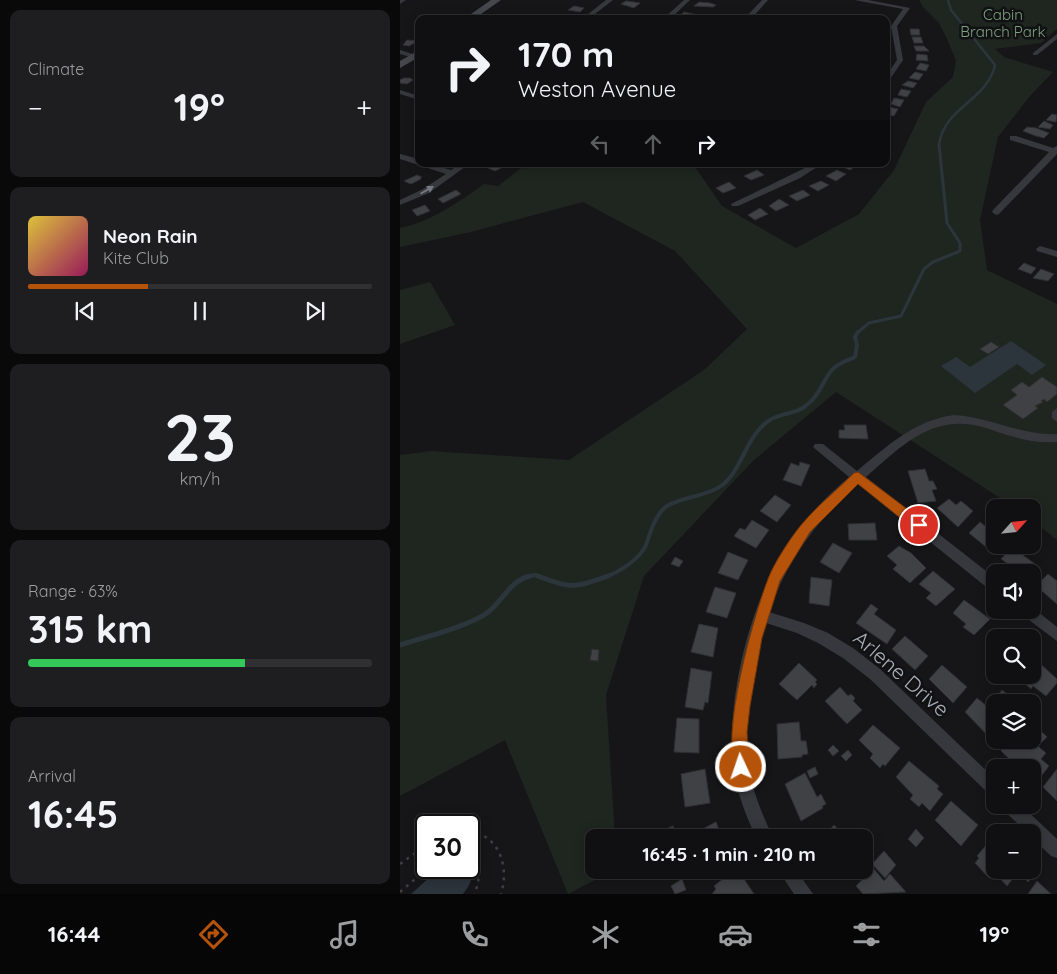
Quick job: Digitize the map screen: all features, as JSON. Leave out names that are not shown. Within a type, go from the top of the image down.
[{"type":"main road","points":[[474,15],[497,0]]},
{"type":"main road","points":[[400,65],[415,55]]},
{"type":"street","points":[[590,15],[610,0]]},
{"type":"street","points":[[670,15],[687,0]]},
{"type":"street","points":[[751,15],[765,0]]},
{"type":"street","points":[[857,0],[907,8],[896,21],[894,32],[900,60],[890,75]]},
{"type":"street","points":[[1035,54],[1057,36]]},
{"type":"street","points":[[1046,46],[1057,49]]},
{"type":"street","points":[[400,52],[415,54]]},
{"type":"street","points":[[400,92],[415,97]]},
{"type":"street","points":[[996,212],[1056,150],[1013,138]]},
{"type":"street","points":[[400,156],[415,161]]},
{"type":"street","points":[[433,167],[452,173]]},
{"type":"street","points":[[400,203],[426,191],[461,167]]},
{"type":"street","points":[[735,204],[812,167]]},
{"type":"street","points":[[1040,249],[1057,254]]},
{"type":"street","points":[[1057,412],[1057,418]]},
{"type":"street","points":[[761,829],[746,790],[740,750],[746,684],[762,616],[775,579],[812,520],[858,477],[910,435],[933,424],[948,419],[978,422],[1037,439],[1057,438]]},
{"type":"street","points":[[819,447],[986,579]]},
{"type":"street","name":"Arlene Drive","points":[[762,616],[807,631],[848,653],[875,674],[986,781]]},
{"type":"street","points":[[1037,619],[1057,635]]},
{"type":"street","points":[[1019,814],[1057,850]]},
{"type":"street","points":[[793,879],[805,894]]},
{"type":"path","points":[[480,835],[497,846],[505,862],[506,880],[501,894]]},
{"type":"path","points":[[400,864],[415,853]]},
{"type":"path","points":[[400,892],[415,879]]},
{"type":"path","points":[[474,894],[479,879]]},
{"type":"green space","name":"Cabin Branch Park","points":[[919,0],[1057,0],[1057,29],[1041,43],[995,49],[1004,57],[1053,72],[1030,96],[998,137],[980,220],[987,270],[1057,304],[1057,540],[1041,527],[1041,499],[1002,499],[836,392],[754,460],[644,576],[606,695],[614,829],[585,829],[585,879],[597,879],[568,894],[505,740],[400,796],[400,455],[431,451],[569,460],[704,370],[747,329],[675,251],[583,202],[471,232],[400,247],[400,228],[433,216],[484,184],[498,186],[522,167],[695,167],[722,206],[796,248],[859,214],[894,170],[926,102],[953,77],[956,61],[939,23],[923,7]]},
{"type":"green space","points":[[430,282],[455,325],[400,344],[400,290]]},
{"type":"shaded area","points":[[1011,341],[1046,365],[1032,375],[1017,364],[975,393],[941,366],[956,357],[970,367]]},
{"type":"shaded area","points":[[428,879],[471,879],[463,894],[411,894]]},
{"type":"building","points":[[626,1],[640,3],[634,8],[621,4]]},
{"type":"building","points":[[699,2],[716,5],[713,7],[694,6]]},
{"type":"building","points":[[574,6],[584,8],[580,12],[568,10]]},
{"type":"building","points":[[684,12],[698,15],[681,15]]},
{"type":"building","points":[[910,29],[919,29],[920,35],[911,35]]},
{"type":"building","points":[[912,37],[921,37],[923,43],[914,43]]},
{"type":"building","points":[[407,40],[415,41],[409,46],[403,45]]},
{"type":"building","points":[[914,46],[924,46],[929,51],[916,51]]},
{"type":"building","points":[[917,54],[927,55],[928,61],[916,60]]},
{"type":"building","points":[[920,63],[929,65],[926,71],[916,69]]},
{"type":"building","points":[[915,72],[923,74],[919,80],[909,78]]},
{"type":"building","points":[[404,78],[413,80],[407,84],[400,83],[400,80]]},
{"type":"building","points":[[908,81],[917,83],[913,88],[902,85]]},
{"type":"building","points":[[901,89],[911,91],[907,97],[898,95]]},
{"type":"building","points":[[894,98],[904,100],[900,107],[891,104]]},
{"type":"building","points":[[890,107],[898,109],[894,116],[890,115]]},
{"type":"building","points":[[1052,114],[1057,115],[1056,122],[1046,120]]},
{"type":"building","points":[[1044,121],[1053,125],[1050,129],[1038,127]]},
{"type":"building","points":[[1027,127],[1049,133],[1044,138],[1036,136],[1023,131]]},
{"type":"building","points":[[489,167],[503,167],[495,171]]},
{"type":"building","points":[[843,167],[854,167],[850,170]]},
{"type":"building","points":[[757,170],[764,175],[751,180],[744,176]]},
{"type":"building","points":[[837,170],[846,174],[836,181],[826,176]]},
{"type":"building","points":[[417,175],[422,177],[421,179],[411,184],[404,181]]},
{"type":"building","points":[[821,181],[829,185],[818,191],[809,186]]},
{"type":"building","points":[[729,182],[736,188],[723,193],[716,188]]},
{"type":"building","points":[[456,190],[461,194],[443,203],[438,199]]},
{"type":"building","points":[[803,190],[810,195],[797,201],[789,196]]},
{"type":"building","points":[[779,199],[789,205],[776,211],[769,206]]},
{"type":"building","points":[[425,205],[430,211],[417,216],[412,210]]},
{"type":"building","points":[[760,208],[768,214],[755,220],[748,215]]},
{"type":"building","points":[[1024,263],[1036,268],[1031,274],[1018,269]]},
{"type":"building","points":[[1041,269],[1054,274],[1048,281],[1033,278]]},
{"type":"building","points":[[991,342],[999,347],[988,354],[980,349]]},
{"type":"building","points":[[1042,377],[1057,387],[1057,394],[1047,402],[1044,399],[1041,401],[1043,402],[1035,406],[1038,408],[1023,419],[1003,405],[1017,395],[1011,390],[1022,382],[1029,387]]},
{"type":"building","points":[[844,425],[866,425],[868,439],[839,438],[839,430],[845,430]]},
{"type":"building","points":[[800,462],[810,465],[801,486],[783,480],[791,463],[799,466]]},
{"type":"building","points":[[925,469],[929,481],[933,481],[937,489],[932,490],[936,501],[918,503],[908,471]]},
{"type":"building","points":[[775,495],[791,505],[777,522],[760,511]]},
{"type":"building","points":[[949,499],[956,505],[961,501],[973,511],[958,527],[937,508]]},
{"type":"building","points":[[752,520],[769,530],[756,548],[734,536],[740,528],[745,530]]},
{"type":"building","points":[[980,522],[986,527],[986,547],[969,533]]},
{"type":"building","points":[[875,523],[877,540],[849,540],[848,524]]},
{"type":"building","points":[[833,543],[852,553],[839,573],[820,562]]},
{"type":"building","points":[[899,546],[911,553],[926,568],[910,583],[893,569],[897,565],[887,556]]},
{"type":"building","points":[[728,552],[748,560],[738,580],[718,573]]},
{"type":"building","points":[[1006,554],[1021,554],[1035,564],[1008,564],[1001,559]]},
{"type":"building","points":[[675,557],[683,561],[679,567],[671,564]]},
{"type":"building","points":[[933,571],[955,589],[936,606],[926,598],[931,593],[919,584]]},
{"type":"building","points":[[1048,574],[1057,581],[1057,604],[1041,590],[1041,581]]},
{"type":"building","points":[[811,577],[832,580],[829,606],[809,603]]},
{"type":"building","points":[[715,587],[736,593],[727,618],[706,612]]},
{"type":"building","points":[[964,600],[986,616],[986,619],[990,619],[974,635],[963,627],[966,624],[953,613]]},
{"type":"building","points":[[871,604],[878,609],[874,614],[896,630],[887,644],[856,623]]},
{"type":"building","points":[[699,624],[718,628],[713,657],[691,652]]},
{"type":"building","points":[[905,636],[928,656],[915,670],[892,649]]},
{"type":"building","points":[[592,649],[599,650],[598,661],[590,660]]},
{"type":"building","points":[[799,663],[817,680],[815,682],[817,684],[814,688],[812,685],[797,700],[779,684]]},
{"type":"building","points":[[1041,664],[1057,679],[1057,683],[1046,696],[1033,686],[1031,689],[1025,684],[1041,684]]},
{"type":"building","points":[[942,665],[967,687],[953,703],[929,679]]},
{"type":"building","points":[[691,668],[712,672],[708,703],[705,702],[703,710],[685,707]]},
{"type":"building","points":[[840,687],[848,696],[851,694],[855,698],[853,701],[862,710],[847,724],[825,701]]},
{"type":"building","points":[[1002,690],[1007,694],[999,694]]},
{"type":"building","points":[[977,698],[986,706],[986,734],[965,712]]},
{"type":"building","points":[[677,718],[699,719],[699,753],[674,752]]},
{"type":"building","points":[[799,722],[801,741],[806,741],[808,754],[802,755],[802,757],[778,759],[777,724]]},
{"type":"building","points":[[873,725],[900,748],[885,766],[883,764],[880,768],[870,758],[873,754],[859,740]]},
{"type":"building","points":[[1041,733],[1047,737],[1041,743]]},
{"type":"building","points":[[833,745],[839,751],[833,756],[828,750]]},
{"type":"building","points":[[1003,749],[1041,749],[1046,753],[1041,759],[1009,759],[1001,751]]},
{"type":"building","points":[[848,750],[852,755],[846,761],[841,756]]},
{"type":"building","points":[[1041,759],[1049,766],[1041,776]]},
{"type":"building","points":[[909,761],[939,786],[937,789],[943,794],[930,811],[922,803],[919,807],[910,799],[913,795],[896,777]]},
{"type":"building","points":[[815,767],[818,774],[810,778],[807,771]]},
{"type":"building","points":[[705,769],[710,803],[685,807],[681,774]]},
{"type":"building","points":[[1057,769],[1057,801],[1043,787]]},
{"type":"building","points":[[805,773],[817,797],[821,794],[826,804],[822,806],[823,808],[801,821],[785,784]]},
{"type":"building","points":[[951,801],[978,825],[961,846],[935,820]]},
{"type":"building","points":[[716,822],[719,829],[703,829]]},
{"type":"building","points":[[916,829],[924,838],[916,847],[908,839]]},
{"type":"building","points":[[986,845],[986,875],[975,863],[979,858],[977,856]]},
{"type":"building","points":[[884,851],[896,865],[885,878],[873,863]]},
{"type":"building","points":[[873,868],[884,881],[890,874],[906,892],[863,894],[856,886],[863,879],[873,879]]},
{"type":"building","points":[[682,879],[686,890],[675,894],[671,886]]},
{"type":"building","points":[[723,879],[744,879],[754,894],[712,894],[716,889],[714,886]]},
{"type":"building","points":[[1000,879],[1012,879],[1007,886]]},
{"type":"building","points":[[1037,881],[1051,894],[1028,894]]},
{"type":"waterway","points":[[939,145],[943,132],[949,122],[984,87],[991,77],[995,65],[951,10],[948,0]]},
{"type":"waterway","points":[[858,332],[869,323],[901,316],[924,269],[933,262],[960,251],[960,243],[947,223],[939,145]]},
{"type":"waterway","points":[[605,577],[622,569],[639,555],[646,545],[657,518],[663,509],[680,500],[715,490],[721,486],[732,475],[752,438],[764,425],[777,417],[802,409],[812,400],[834,368],[842,362],[855,357],[857,345],[855,337],[858,332]]},
{"type":"waterway","points":[[400,645],[479,618],[493,608],[517,582],[530,576]]},
{"type":"waterway","points":[[525,577],[530,576]]},
{"type":"waterway","points":[[530,576],[538,576]]},
{"type":"waterway","points":[[538,576],[566,585],[580,585],[608,576]]},
{"type":"route","points":[[741,767],[740,732],[742,706],[755,638],[775,579],[790,551],[806,528],[812,520],[858,477],[919,525]]}]
